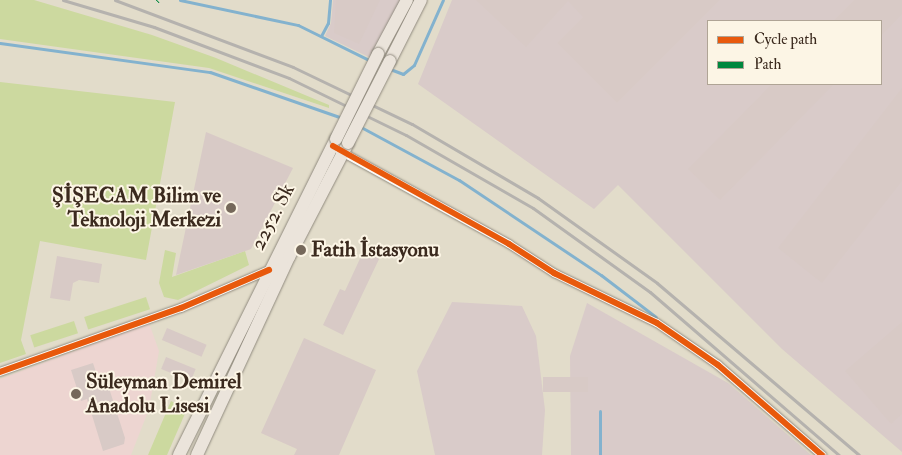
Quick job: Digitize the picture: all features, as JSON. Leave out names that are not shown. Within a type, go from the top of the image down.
[{"type":"main road","name":"2252. Sk","points":[[197,455],[340,145],[378,54],[407,0]]},
{"type":"main road","name":"2252. Sk","points":[[180,455],[269,270],[390,61],[421,0]]},
{"type":"street","points":[[340,145],[509,244],[554,273],[657,323],[718,365],[822,455]]},
{"type":"street","points":[[0,372],[181,308],[269,270]]},
{"type":"shaded area","points":[[333,0],[404,0],[375,60],[325,36],[331,23]]},
{"type":"shaded area","points":[[452,0],[902,0],[902,452],[782,349],[618,185],[594,209],[418,84]]},
{"type":"shaded area","points":[[452,302],[522,306],[536,336],[545,410],[542,455],[435,455],[417,371]]},
{"type":"shaded area","points":[[587,303],[728,383],[811,455],[571,455],[570,356]]},
{"type":"shaded area","name":"Süleyman Demirel Anadolu Lisesi","points":[[149,323],[159,351],[149,409],[131,455],[0,455],[0,379]]},
{"type":"green space","points":[[0,0],[34,0],[152,35],[216,58],[329,105],[329,108],[209,68],[0,39]]},
{"type":"green space","points":[[0,82],[175,102],[146,260],[40,241],[21,340],[26,354],[0,363]]},
{"type":"green space","points":[[165,250],[176,253],[172,277],[245,251],[249,265],[178,300],[164,297],[159,283]]},
{"type":"green space","points":[[146,297],[150,309],[88,329],[84,317]]},
{"type":"green space","points":[[74,321],[78,333],[34,348],[30,335]]},
{"type":"green space","points":[[171,401],[187,409],[167,455],[148,455]]},
{"type":"building","points":[[336,0],[380,0],[359,44],[334,33]]},
{"type":"building","points":[[476,0],[720,0],[617,103],[557,43],[583,17],[568,1],[526,47]]},
{"type":"building","points":[[854,0],[902,0],[902,14],[882,35],[882,20],[834,20]]},
{"type":"building","points":[[771,85],[833,85],[720,200],[688,169]]},
{"type":"building","points":[[902,88],[902,181],[822,283],[778,248]]},
{"type":"building","name":"ŞİŞECAM Bilim ve Teknoloji Merkezi","points":[[206,132],[293,168],[251,249],[176,275]]},
{"type":"building","points":[[364,250],[380,257],[343,335],[323,325],[340,289],[345,291]]},
{"type":"building","points":[[57,256],[102,264],[99,283],[79,280],[73,283],[70,301],[50,298]]},
{"type":"building","points":[[902,322],[902,414],[891,424],[845,371]]},
{"type":"building","points":[[167,328],[207,345],[202,357],[162,340]]},
{"type":"building","points":[[304,338],[376,370],[339,455],[294,455],[297,449],[261,433]]},
{"type":"building","points":[[166,357],[196,369],[191,381],[161,369]]},
{"type":"building","points":[[93,363],[102,390],[109,388],[125,438],[124,444],[103,451],[87,399],[81,401],[71,370]]},
{"type":"building","points":[[543,377],[588,377],[588,392],[543,392]]},
{"type":"waterway","points":[[180,0],[298,25],[371,61]]},
{"type":"waterway","points":[[321,36],[328,23],[330,0]]},
{"type":"waterway","points":[[390,69],[403,74],[414,65],[443,0]]},
{"type":"waterway","points":[[0,43],[210,72],[342,118]]},
{"type":"waterway","points":[[359,126],[459,180],[601,275],[656,317]]},
{"type":"waterway","points":[[600,411],[600,455]]},
{"type":"railway","points":[[63,0],[154,27],[289,78],[406,135],[533,208],[650,292],[839,455]]},
{"type":"railway","points":[[115,0],[293,67],[412,124],[538,198],[657,283],[859,455]]},
{"type":"cycle path","points":[[333,146],[509,244],[554,273],[657,323],[718,365],[822,455]]},
{"type":"cycle path","points":[[0,372],[181,308],[269,270]]},
{"type":"place","name":"ŞİŞECAM Bilim ve Teknoloji Merkezi","points":[[231,208]]},
{"type":"place","name":"Fatih İstasyonu","points":[[301,250]]},
{"type":"place","name":"Süleyman Demirel Anadolu Lisesi","points":[[76,394]]}]
